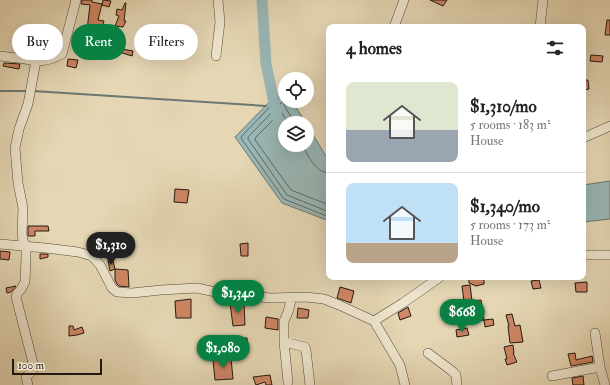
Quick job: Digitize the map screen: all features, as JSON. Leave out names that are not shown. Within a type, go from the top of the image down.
[{"type":"street","points":[[0,56],[40,61],[62,54],[76,0]]},
{"type":"street","points":[[216,56],[220,22],[218,0]]},
{"type":"street","points":[[395,24],[404,0]]},
{"type":"street","points":[[540,24],[544,0]]},
{"type":"street","points":[[28,385],[26,378],[34,367],[16,297],[25,282],[26,246],[23,241],[22,233],[23,208],[18,182],[15,148],[19,129],[28,104],[36,61]]},
{"type":"street","points":[[586,137],[610,126]]},
{"type":"street","points":[[0,244],[78,252],[92,256],[100,266],[112,288],[117,292],[132,293],[197,288],[225,294],[271,298],[306,297],[324,299],[374,321],[400,365],[405,385]]},
{"type":"street","points":[[586,255],[610,255]]},
{"type":"street","points":[[374,321],[436,280]]},
{"type":"street","points":[[288,382],[284,342],[284,321],[292,297]]},
{"type":"street","points":[[595,333],[604,385]]},
{"type":"street","points":[[284,342],[305,347],[310,385]]},
{"type":"street","points":[[428,353],[456,375],[457,385]]},
{"type":"street","points":[[552,376],[600,367]]},
{"type":"water","points":[[278,93],[278,108],[296,108],[302,116],[278,116],[278,152],[314,152],[314,136],[326,156],[326,220],[282,203],[235,137]]},
{"type":"water","points":[[610,181],[610,219],[586,222],[586,185]]},
{"type":"building","points":[[82,0],[92,0],[92,2],[102,4],[98,20],[104,21],[103,24],[88,24],[90,5],[81,4]]},
{"type":"building","points":[[103,0],[111,1],[109,7],[102,5]]},
{"type":"building","points":[[430,0],[447,0],[443,6]]},
{"type":"building","points":[[126,3],[124,21],[126,21],[124,24],[116,24],[119,16],[116,15],[117,9],[122,10]]},
{"type":"building","points":[[607,20],[610,20],[610,35],[605,35]]},
{"type":"building","points":[[126,50],[133,51],[132,56],[126,54]]},
{"type":"building","points":[[591,55],[603,56],[602,62],[590,61]]},
{"type":"building","points":[[68,59],[78,60],[76,68],[67,66]]},
{"type":"building","points":[[4,63],[20,64],[19,69],[3,66]]},
{"type":"building","points":[[586,80],[588,80],[589,89],[586,90]]},
{"type":"building","points":[[175,189],[189,190],[187,203],[174,202]]},
{"type":"building","points":[[28,226],[48,226],[49,231],[35,231],[35,236],[28,236]]},
{"type":"building","points":[[248,243],[248,256],[241,256],[240,244]]},
{"type":"building","points":[[0,251],[10,252],[9,260],[0,259]]},
{"type":"building","points":[[40,254],[48,254],[48,257],[40,259]]},
{"type":"building","points":[[108,261],[113,261],[115,269],[110,271]]},
{"type":"building","points":[[115,269],[128,270],[129,287],[119,286],[117,284],[115,280]]},
{"type":"building","points":[[469,280],[484,280],[484,284],[476,286],[469,283]]},
{"type":"building","points":[[539,280],[541,288],[533,289],[531,281]]},
{"type":"building","points":[[587,282],[587,292],[576,292],[575,283]]},
{"type":"building","points":[[470,285],[472,301],[481,300],[484,320],[477,321],[476,316],[466,318],[462,286]]},
{"type":"building","points":[[16,286],[11,292],[7,293],[6,288]]},
{"type":"building","points":[[340,287],[354,291],[351,303],[337,298]]},
{"type":"building","points":[[191,299],[191,318],[176,318],[175,301]]},
{"type":"building","points":[[230,303],[244,303],[245,325],[233,326]]},
{"type":"building","points":[[408,307],[411,316],[400,320],[398,313]]},
{"type":"building","points":[[298,308],[309,310],[308,318],[297,318]]},
{"type":"building","points":[[512,314],[515,326],[520,325],[523,342],[510,343],[509,326],[506,315]]},
{"type":"building","points":[[266,317],[278,319],[278,330],[265,328]]},
{"type":"building","points":[[493,319],[494,325],[485,327],[484,320]]},
{"type":"building","points":[[69,326],[73,326],[74,330],[82,327],[84,333],[69,336]]},
{"type":"building","points":[[467,328],[469,335],[457,337],[456,330]]},
{"type":"building","points":[[241,338],[247,338],[248,346],[242,347]]},
{"type":"building","points":[[513,345],[513,353],[517,362],[507,365],[504,347]]},
{"type":"building","points":[[575,353],[576,360],[592,356],[593,362],[571,366],[568,354]]},
{"type":"building","points":[[231,358],[233,379],[215,380],[213,360]]},
{"type":"building","points":[[270,375],[272,385],[266,385],[265,382],[256,385],[253,377]]},
{"type":"building","points":[[583,376],[584,385],[573,385],[572,378]]},
{"type":"waterway","points":[[262,0],[266,64],[278,119]]},
{"type":"waterway","points":[[0,91],[27,91]]},
{"type":"waterway","points":[[33,91],[266,106]]}]
